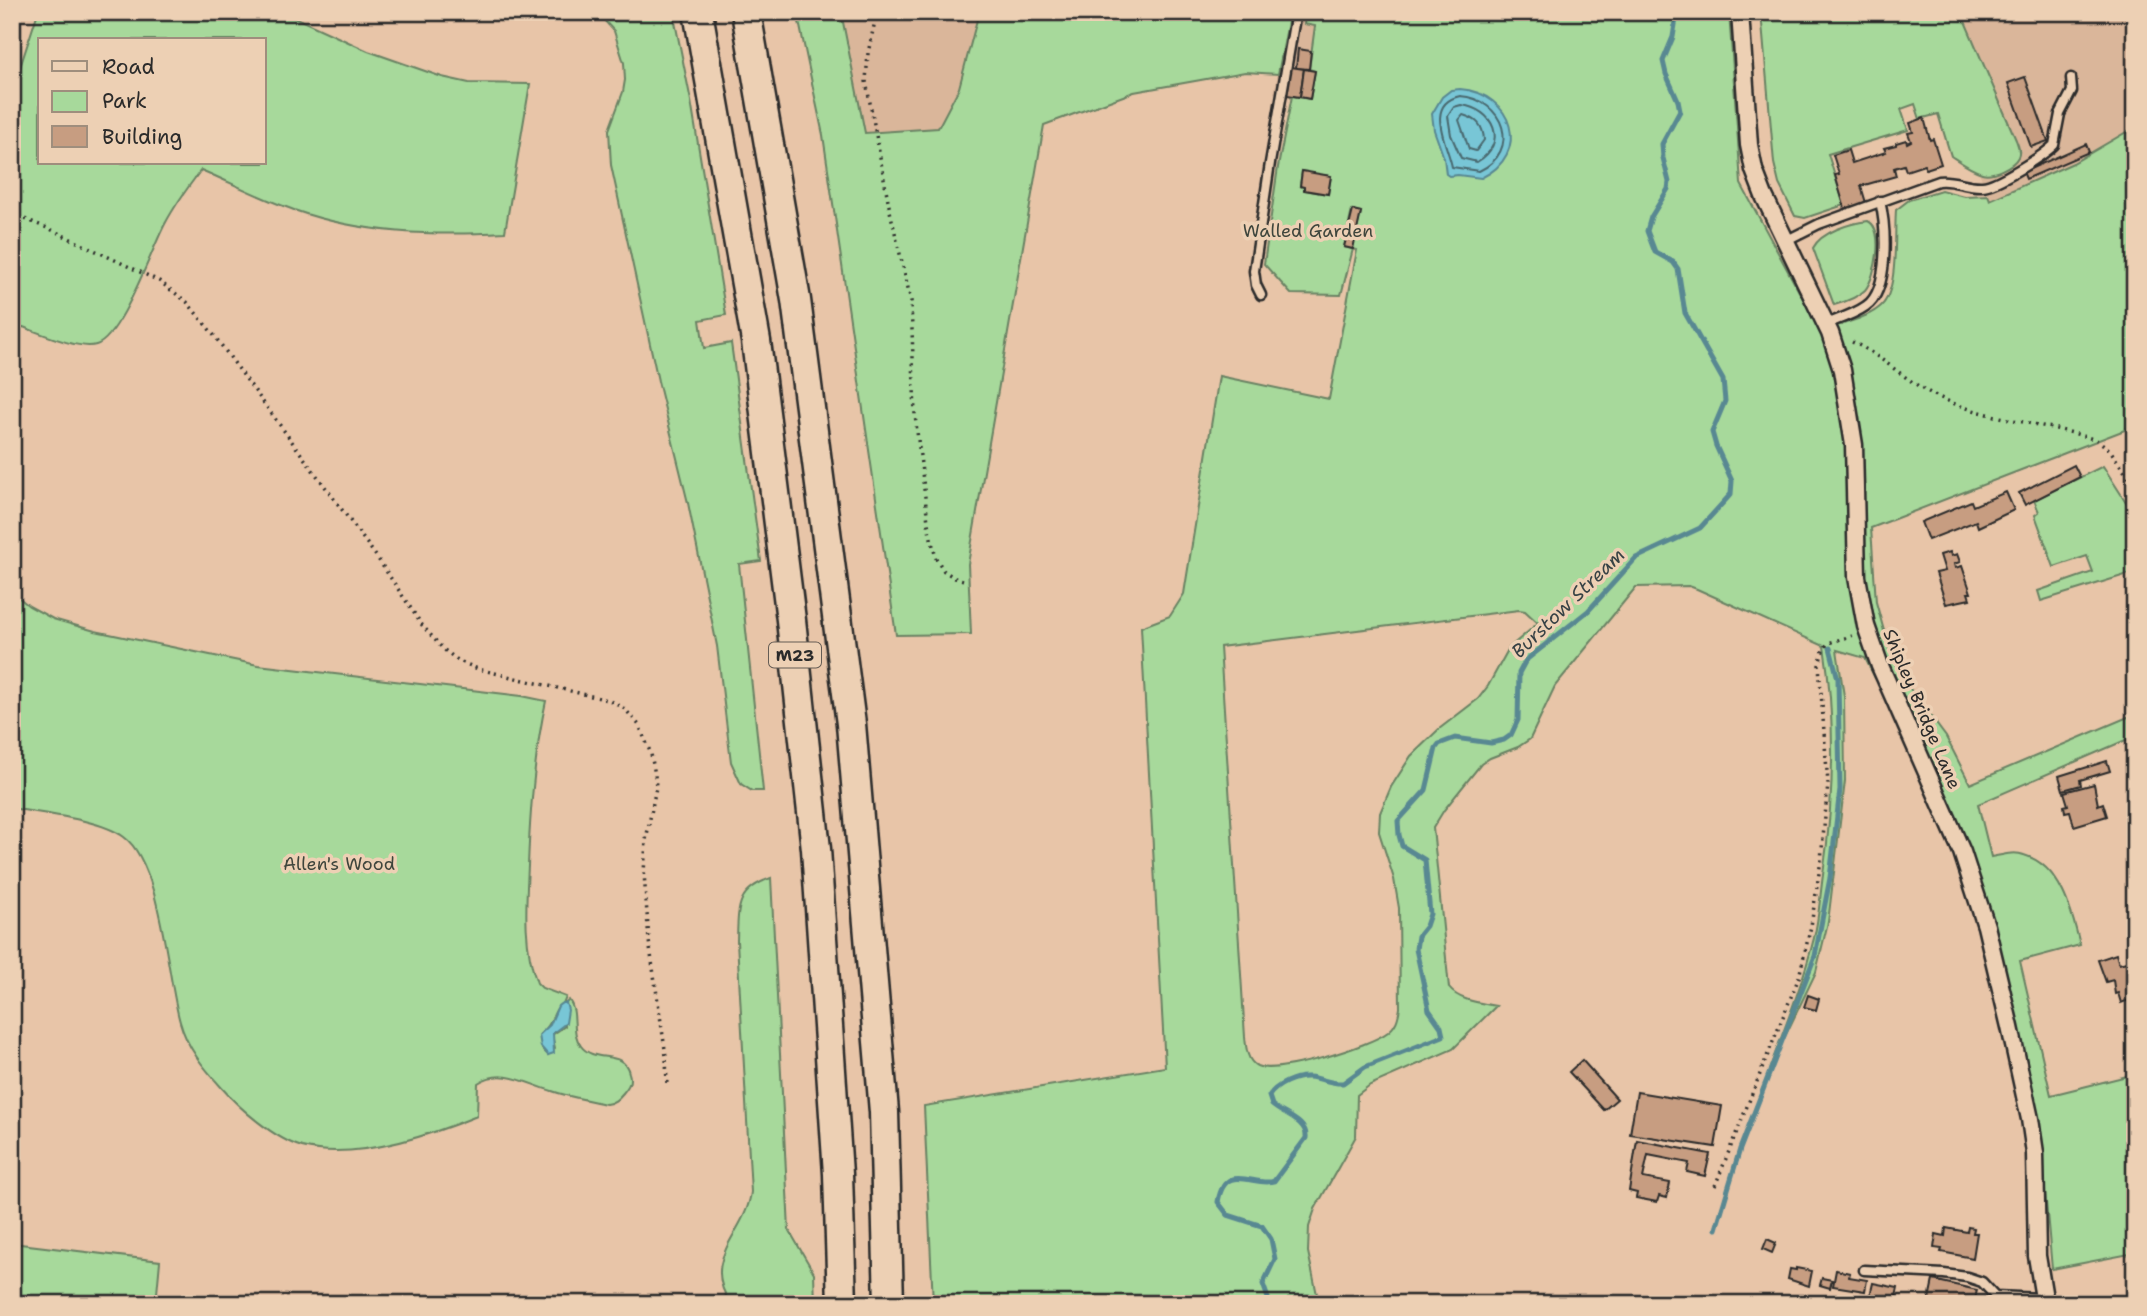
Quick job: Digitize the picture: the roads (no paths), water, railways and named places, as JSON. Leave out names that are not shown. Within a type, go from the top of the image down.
[{"type":"highway","name":"M23","points":[[698,12],[756,341],[816,849],[838,1174],[842,1304]]},
{"type":"highway","name":"M23","points":[[746,12],[796,300],[850,724],[884,1112],[889,1304]]},
{"type":"street","name":"Shipley Bridge Lane","points":[[1740,12],[1751,159],[1764,197],[1828,328],[1842,370],[1854,445],[1857,577],[1862,610],[1880,666],[1950,821],[1986,926],[2032,1128],[2037,1171],[2037,1256],[2044,1301]]},
{"type":"lane","points":[[1261,295],[1254,271],[1272,146],[1296,12]]},
{"type":"lane","points":[[1787,240],[1808,229],[1938,181],[1989,185],[2044,153],[2056,141],[2060,114],[2072,91],[2071,78]]},
{"type":"lane","points":[[1828,328],[1866,307],[1876,293],[1886,245],[1880,201]]},
{"type":"lane","points":[[1864,1270],[1967,1277],[1982,1282],[1997,1297],[2044,1301]]},
{"type":"water","points":[[1451,90],[1478,93],[1493,101],[1510,126],[1511,140],[1507,155],[1497,167],[1481,178],[1446,174],[1444,158],[1434,130],[1432,114],[1442,97]]},
{"type":"water","points":[[562,1003],[566,1003],[568,1010],[566,1023],[553,1033],[554,1053],[548,1055],[541,1047],[539,1035],[550,1025]]},
{"type":"waterway","name":"Burstow Stream","points":[[1270,1304],[1263,1284],[1275,1259],[1271,1239],[1262,1226],[1228,1215],[1218,1202],[1222,1189],[1227,1182],[1234,1179],[1274,1181],[1306,1138],[1303,1127],[1272,1105],[1269,1096],[1281,1085],[1298,1078],[1309,1077],[1343,1083],[1365,1067],[1443,1036],[1441,1027],[1429,1010],[1416,949],[1418,936],[1426,926],[1430,914],[1425,860],[1402,846],[1398,821],[1426,790],[1436,748],[1439,744],[1455,738],[1491,743],[1511,735],[1518,720],[1519,673],[1526,660],[1588,611],[1636,558],[1700,528],[1731,494],[1732,481],[1712,432],[1725,401],[1723,380],[1685,313],[1678,269],[1673,262],[1655,252],[1647,231],[1651,217],[1668,189],[1662,144],[1680,111],[1663,61],[1673,37],[1677,12]]},
{"type":"waterway","points":[[1716,1229],[1740,1149],[1815,956],[1830,878],[1840,789],[1838,679],[1830,648]]},
{"type":"park label","name":"Walled Garden","points":[[1308,231]]},
{"type":"park label","name":"Allen's Wood","points":[[339,864]]}]
